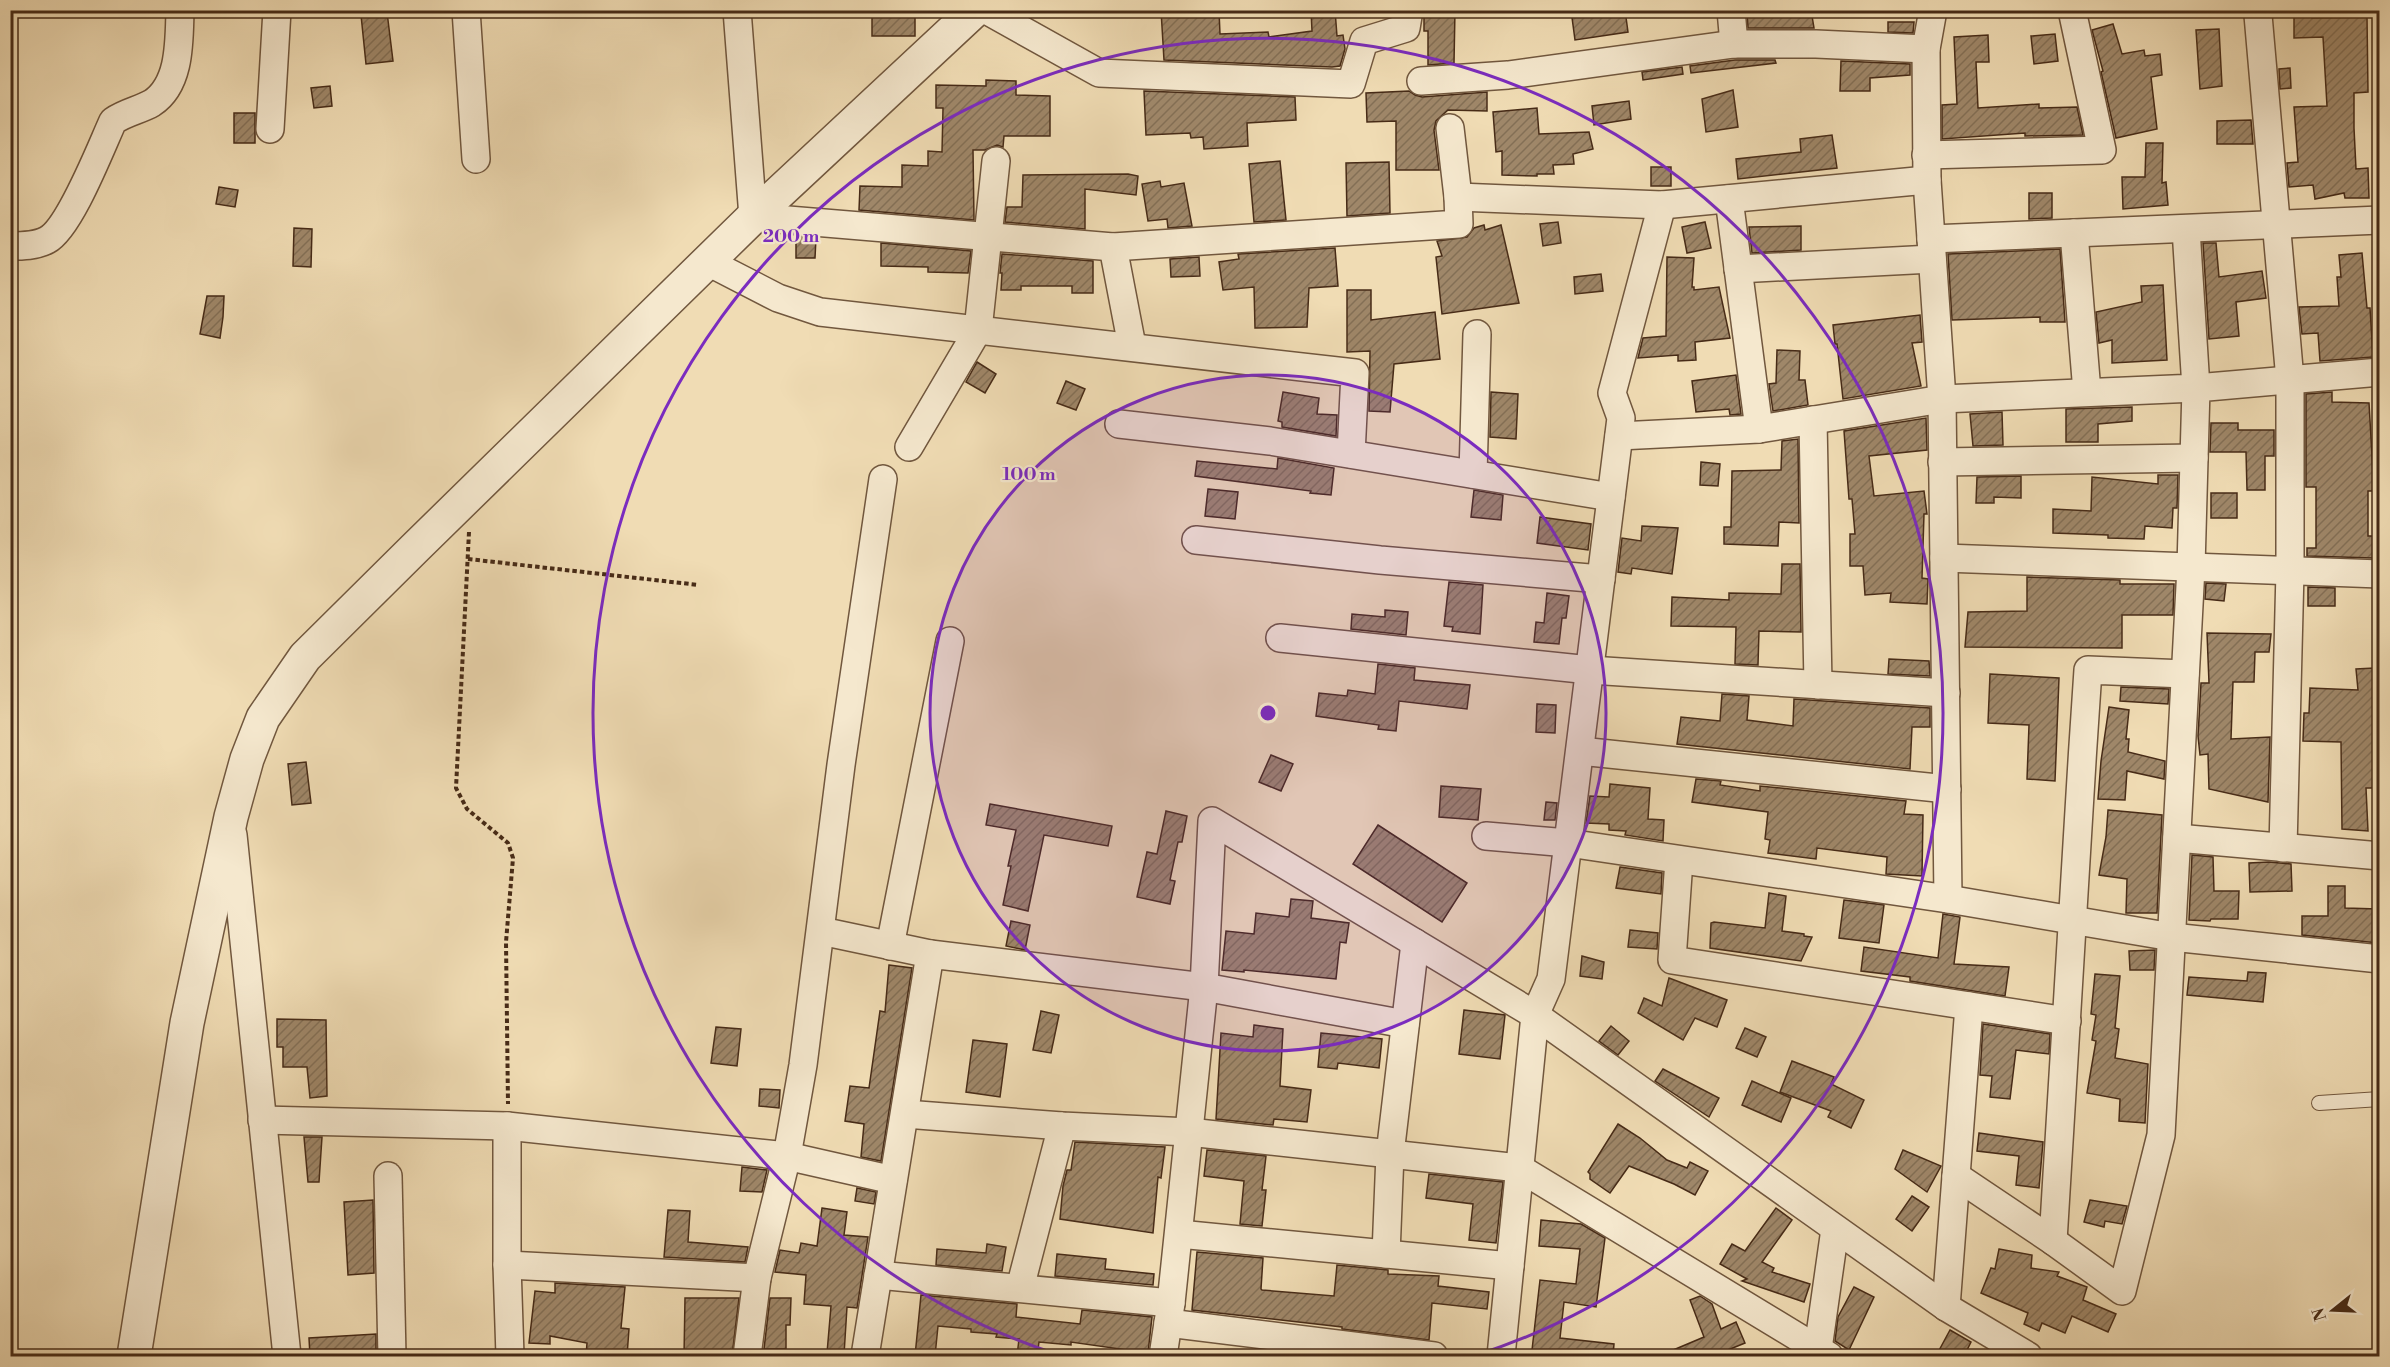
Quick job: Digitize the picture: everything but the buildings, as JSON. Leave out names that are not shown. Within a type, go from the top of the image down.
[{"type":"street","points":[[10,246],[28,246],[47,240],[63,224],[113,121],[125,113],[153,102],[167,86],[178,60],[180,10]]},
{"type":"street","points":[[270,129],[278,10]]},
{"type":"street","points":[[466,10],[476,159]]},
{"type":"street","points":[[737,10],[753,217]]},
{"type":"street","points":[[134,1356],[187,1023],[231,817],[247,759],[263,718],[305,657],[753,217],[975,10]]},
{"type":"street","points":[[986,10],[1099,73],[1350,84],[1364,41],[1406,28],[1409,10]]},
{"type":"street","points":[[1731,10],[1734,44]]},
{"type":"street","points":[[1933,10],[1926,49],[1927,168],[1942,399],[1948,898]]},
{"type":"street","points":[[1458,197],[1662,205],[1729,199],[1927,168],[2102,150],[2072,10]]},
{"type":"street","points":[[2261,10],[2258,15],[2290,380],[2290,571],[2283,848]]},
{"type":"street","points":[[1421,81],[1508,75],[1734,44],[1816,44],[1926,49]]},
{"type":"street","points":[[753,217],[1113,247],[1459,224],[1450,128]]},
{"type":"street","points":[[909,447],[978,330],[996,161]]},
{"type":"street","points":[[1729,199],[1759,429]]},
{"type":"street","points":[[1501,1356],[1535,1015],[1551,979],[1619,436],[1621,418],[1612,393],[1662,205]]},
{"type":"street","points":[[1738,269],[2074,233],[2379,220]]},
{"type":"street","points":[[1956,1176],[2053,1241],[2122,1291],[2161,1135],[2186,674],[2196,388],[2186,229]]},
{"type":"street","points":[[2074,233],[2087,392]]},
{"type":"street","points":[[1113,247],[1132,346]]},
{"type":"street","points":[[708,262],[778,298],[820,312],[1355,373],[1352,454]]},
{"type":"street","points":[[1473,474],[1477,334]]},
{"type":"street","points":[[1619,436],[1759,429],[1942,399],[2196,388],[2379,372]]},
{"type":"street","points":[[1813,420],[1818,685]]},
{"type":"street","points":[[1119,424],[1270,441],[1611,497]]},
{"type":"street","points":[[1942,462],[2194,458]]},
{"type":"street","points":[[747,1356],[757,1278],[787,1156],[803,1065],[842,765],[883,479]]},
{"type":"street","points":[[1196,540],[1380,560],[1601,579]]},
{"type":"street","points":[[1944,558],[2379,574]]},
{"type":"street","points":[[1281,638],[1590,670],[1946,693]]},
{"type":"street","points":[[890,946],[950,642]]},
{"type":"street","points":[[2053,1241],[2088,670],[2186,674]]},
{"type":"street","points":[[1580,751],[1947,789]]},
{"type":"street","points":[[231,817],[287,1356]]},
{"type":"street","points":[[1163,1356],[1179,1234],[1204,987],[1212,821],[1535,1015],[1946,1307],[2028,1356]]},
{"type":"street","points":[[1486,836],[1568,843],[1948,898],[2172,937],[2379,959]]},
{"type":"street","points":[[2177,838],[2379,856]]},
{"type":"street","points":[[1679,860],[1672,960],[2067,1021]]},
{"type":"street","points":[[821,931],[930,954],[1204,987],[1405,1024]]},
{"type":"street","points":[[1386,1254],[1390,1154],[1415,943]]},
{"type":"street","points":[[865,1356],[930,954]]},
{"type":"street","points":[[1946,1307],[1969,1006]]},
{"type":"street","points":[[905,1114],[1062,1126],[1189,1132],[1520,1168],[1821,1354],[1835,1229]]},
{"type":"street","points":[[262,1120],[507,1126],[787,1156],[893,1180]]},
{"type":"street","points":[[507,1126],[507,1265],[510,1356]]},
{"type":"street","points":[[1020,1288],[1062,1126]]},
{"type":"street","points":[[388,1176],[392,1356]]},
{"type":"street","points":[[1179,1234],[1510,1266]]},
{"type":"street","points":[[507,1265],[757,1278]]},
{"type":"street","points":[[878,1275],[1020,1288],[1434,1356]]},
{"type":"lane","points":[[2319,1103],[2379,1099]]},
{"type":"path","points":[[472,492],[456,788],[467,809],[507,843],[513,858],[506,942],[509,1075],[507,1126]]},
{"type":"path","points":[[468,559],[699,585]]}]
